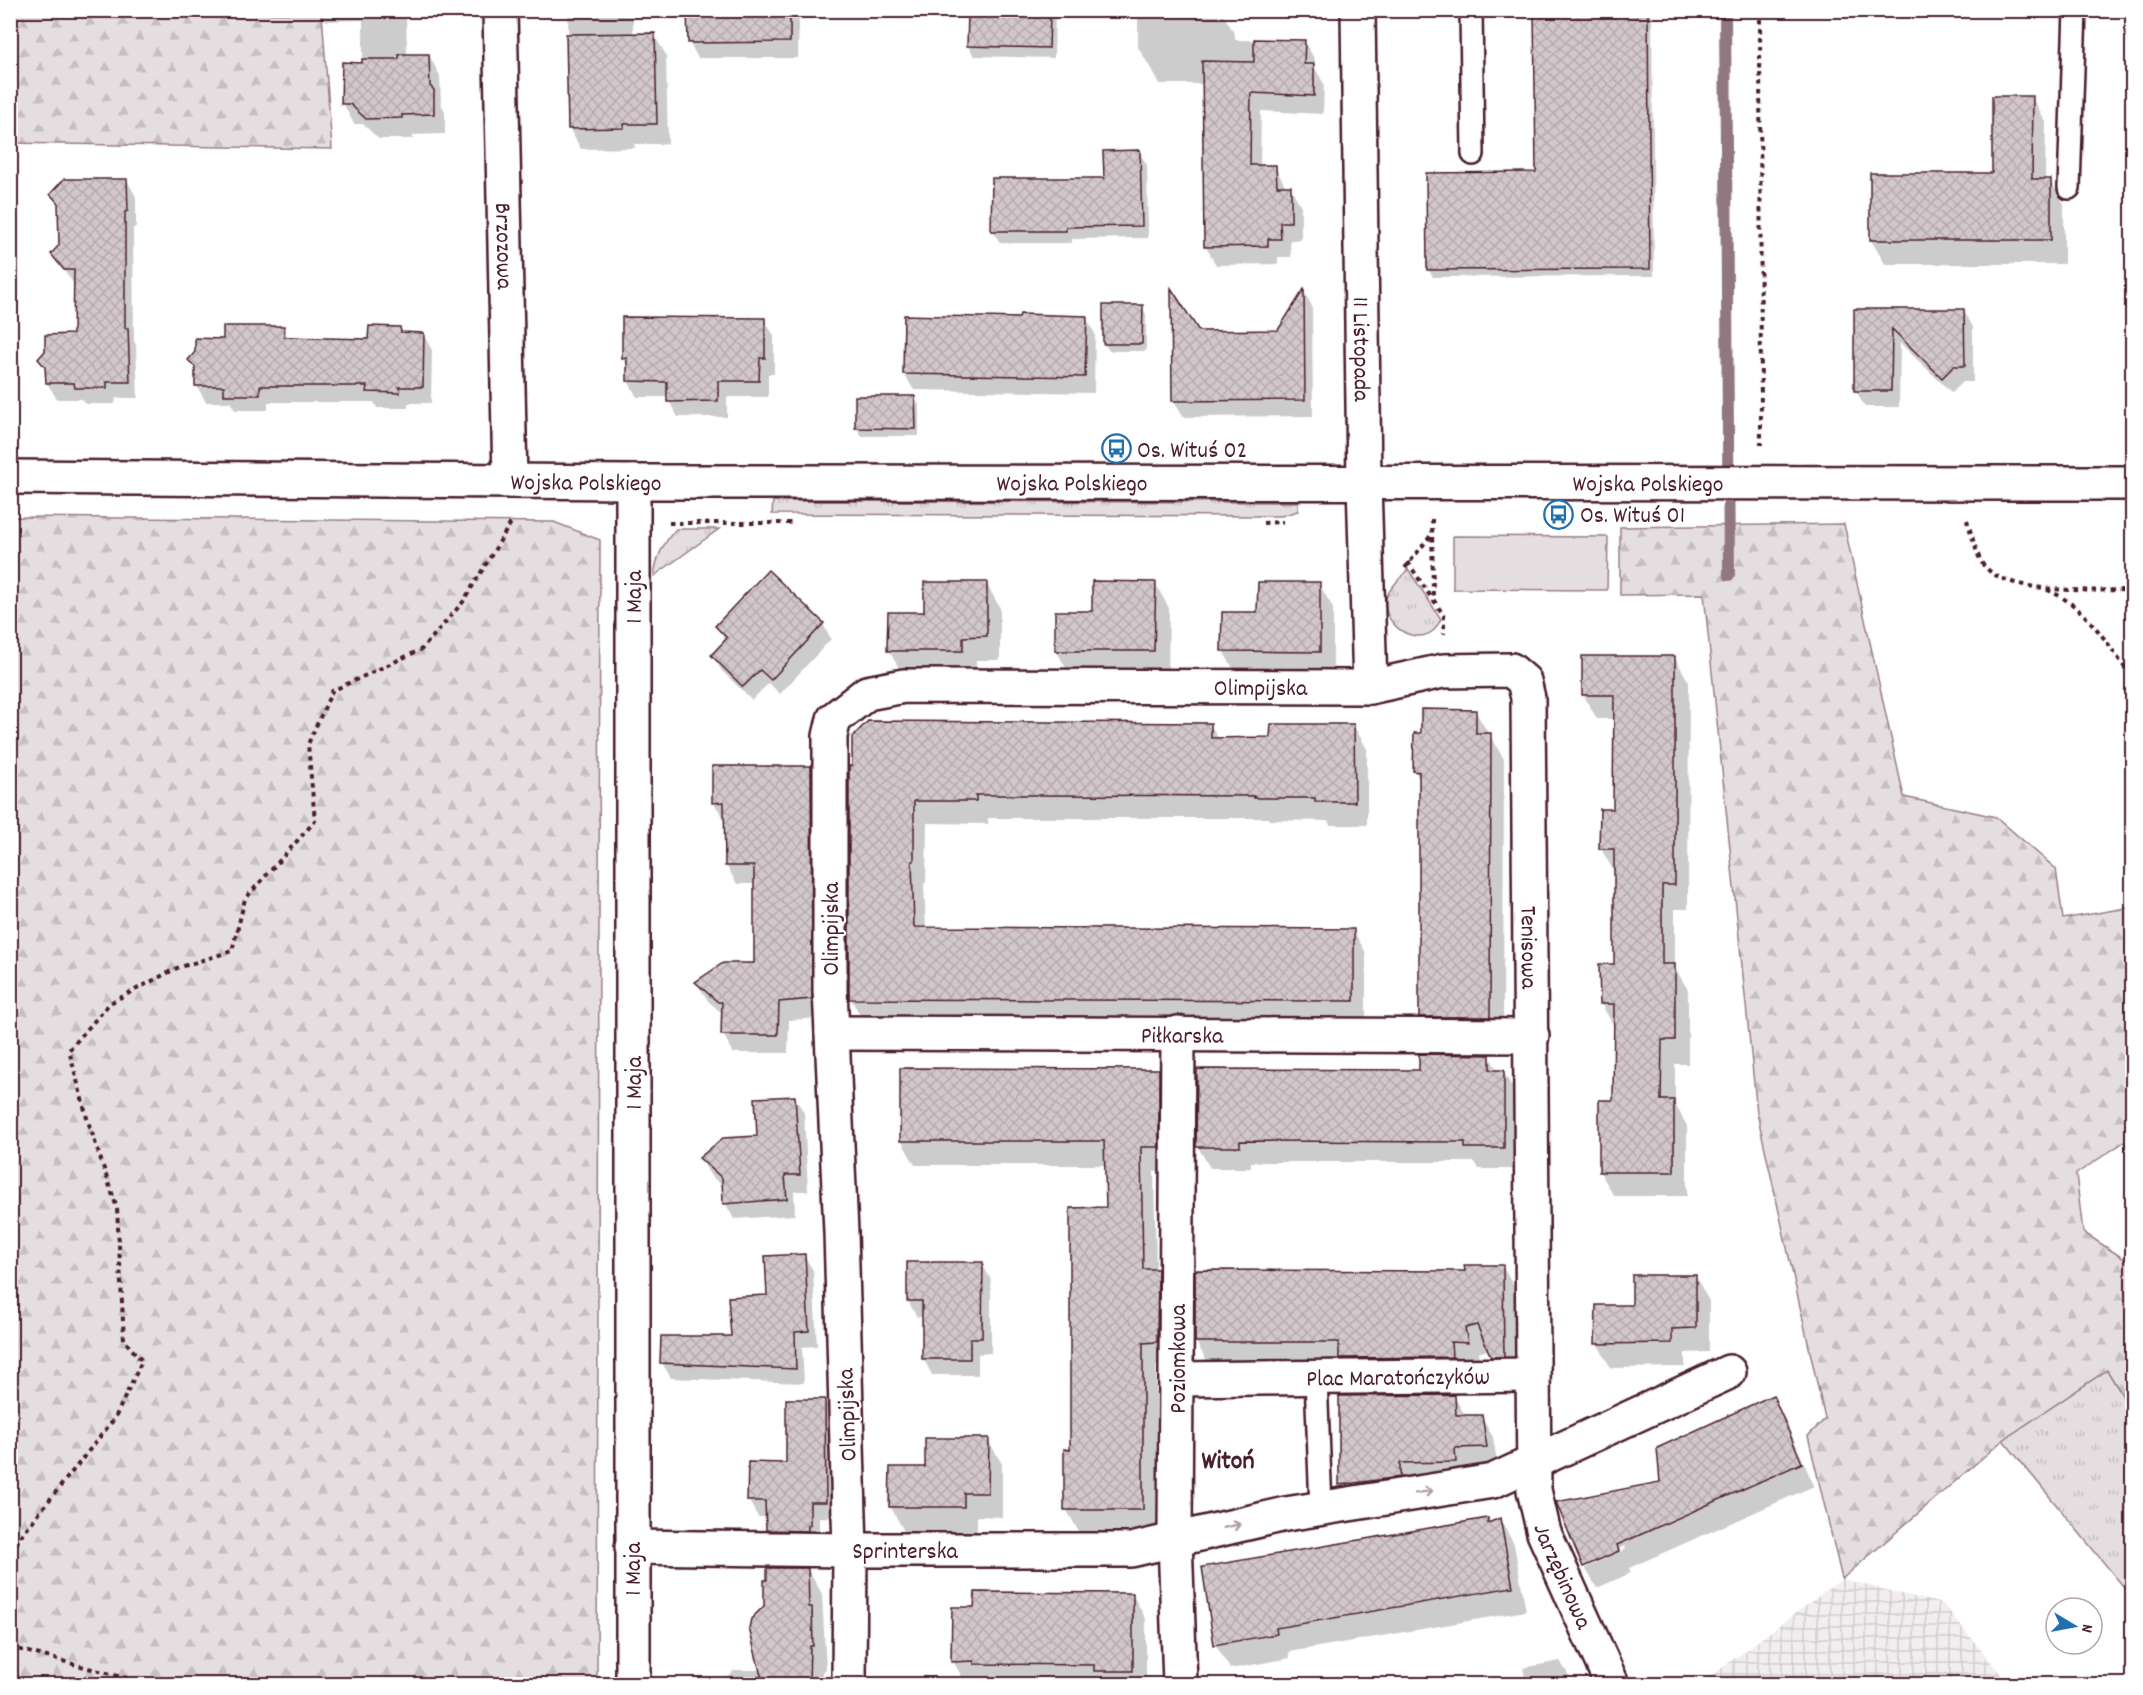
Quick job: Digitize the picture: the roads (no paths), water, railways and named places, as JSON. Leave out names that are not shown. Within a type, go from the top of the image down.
[{"type":"street","name":"Brzozowa","points":[[500,10],[510,481]]},
{"type":"street","name":"11 Listopada","points":[[1358,10],[1364,483],[1370,687]]},
{"type":"street","name":"Wojska Polskiego","points":[[10,477],[633,482],[2133,483]]},
{"type":"street","name":"1 Maja","points":[[633,482],[633,1684]]},
{"type":"street","name":"Tenisowa","points":[[1370,687],[1443,671],[1511,670],[1524,681],[1528,698],[1532,1036],[1532,1375]]},
{"type":"street","name":"Olimpijska","points":[[849,1684],[850,1550],[842,1232],[832,1033],[830,736],[834,719],[867,693],[904,686],[1370,687]]},
{"type":"street","name":"Piłkarska","points":[[832,1033],[1532,1036]]},
{"type":"street","name":"Poziomkowa","points":[[1178,1033],[1178,1379],[1175,1539],[1180,1684]]},
{"type":"street","points":[[1175,1539],[1286,1514],[1493,1481],[1729,1372]]},
{"type":"street","name":"Plac Maratończyków","points":[[1178,1379],[1532,1375]]},
{"type":"street","points":[[1532,1375],[1534,1462]]},
{"type":"street","name":"Jarzębinowa","points":[[1534,1462],[1534,1490],[1544,1533],[1612,1684]]},
{"type":"street","name":"Sprinterska","points":[[632,1547],[1131,1550],[1175,1539]]},
{"type":"lane","points":[[1471,10],[1473,154]]},
{"type":"lane","points":[[2069,188],[2075,10]]},
{"type":"lane","points":[[1316,1378],[1321,1508]]},
{"type":"waterway","points":[[1725,10],[1729,575]]},
{"type":"place","name":"Os. Wituś 02","points":[[1116,449]]},
{"type":"place","name":"Os. Wituś 01","points":[[1559,514]]},
{"type":"district","name":"Witoń","points":[[1228,1459]]}]
